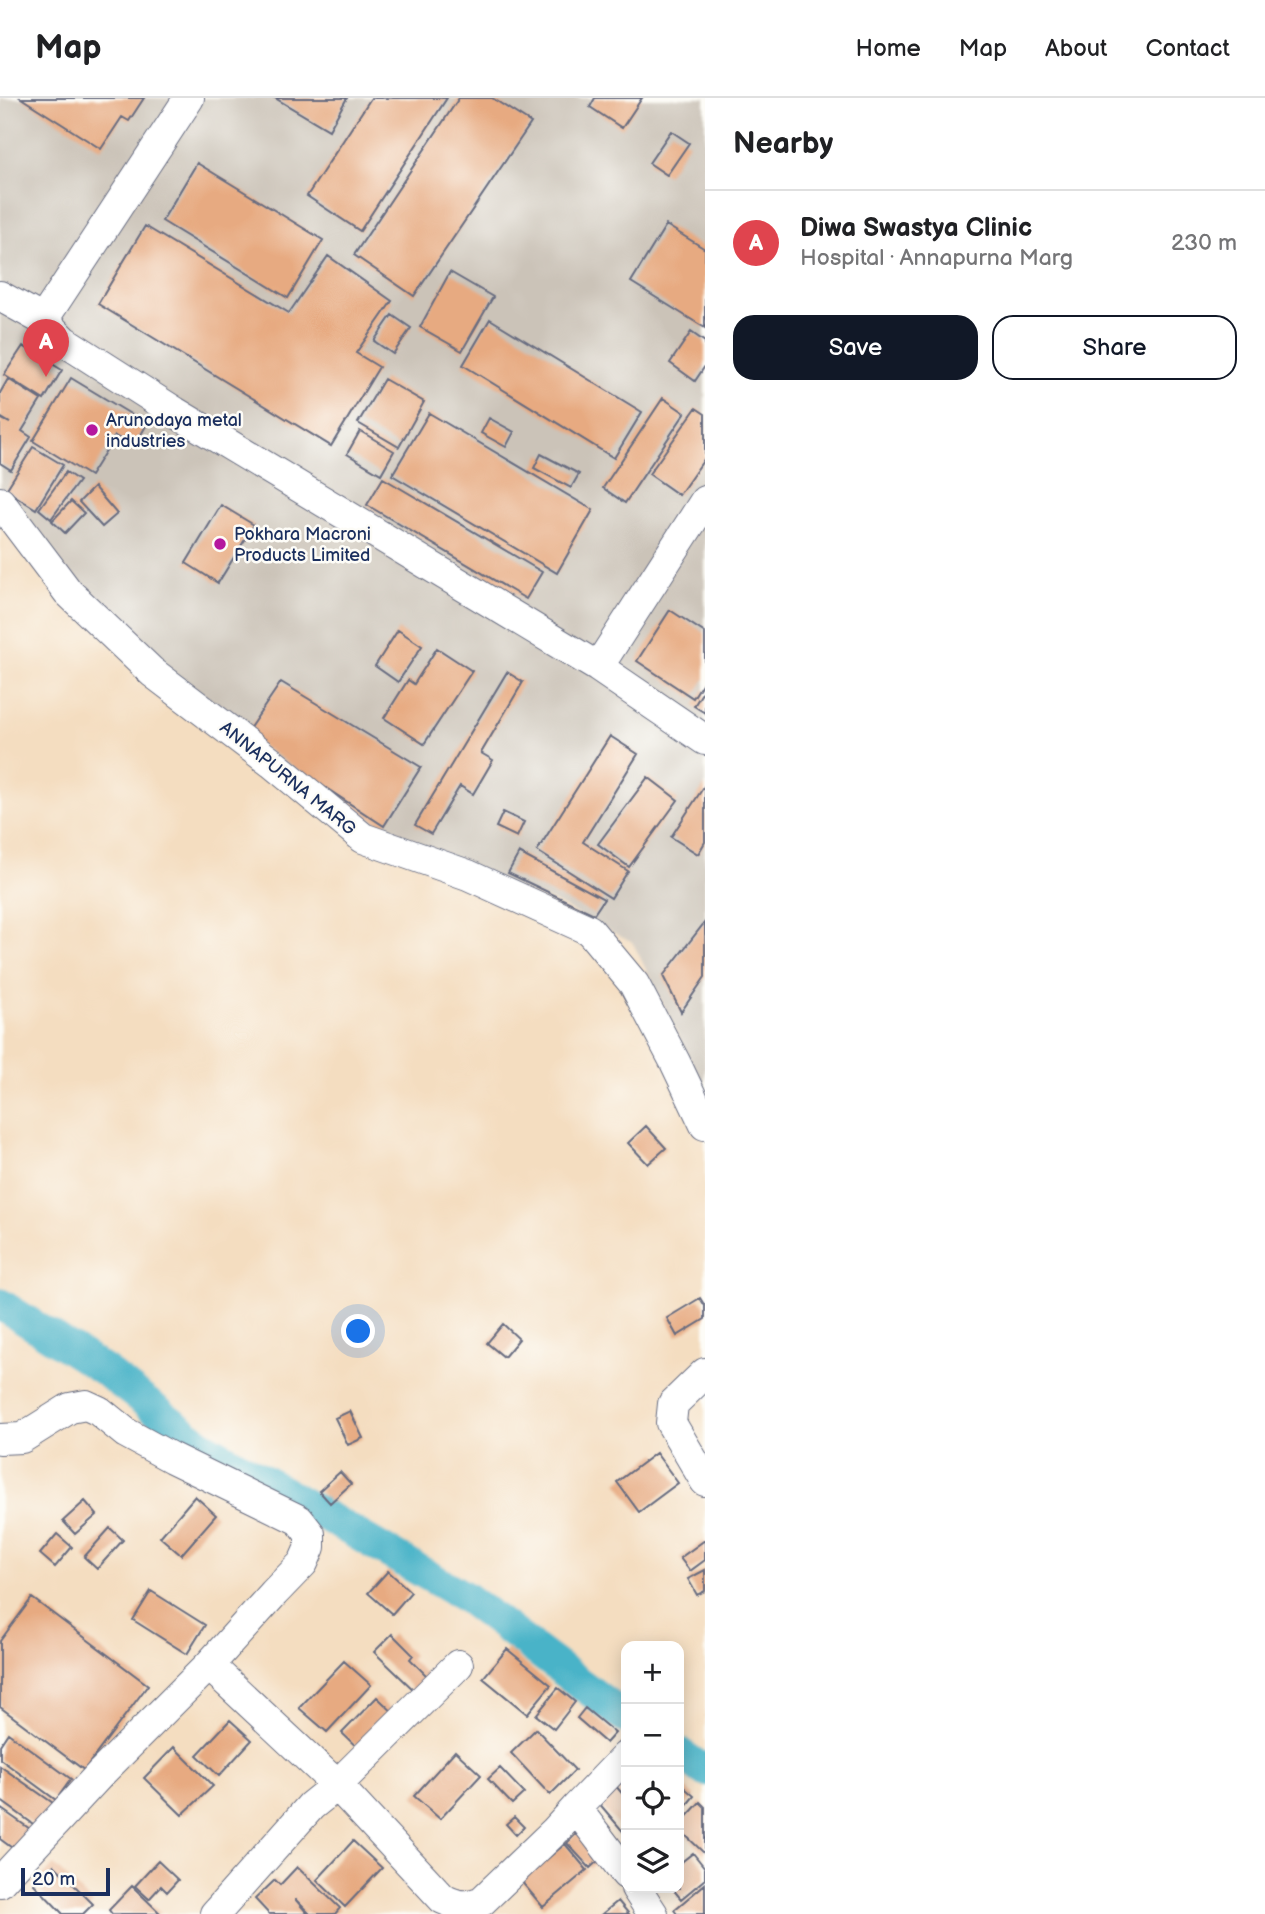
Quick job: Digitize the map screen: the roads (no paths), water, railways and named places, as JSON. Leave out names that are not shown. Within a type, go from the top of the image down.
[{"type":"street","points":[[43,320],[189,98]]},
{"type":"street","points":[[0,296],[43,320],[64,341],[175,411],[598,667],[705,740]]},
{"type":"street","points":[[598,667],[705,501]]},
{"type":"street","name":"ANNAPURNA MARG","points":[[0,502],[68,592],[152,672],[272,763],[363,838],[468,876],[589,930],[634,985],[676,1062],[705,1125]]},
{"type":"street","points":[[705,1373],[673,1404],[671,1423],[705,1481]]},
{"type":"street","points":[[0,1439],[22,1438],[70,1408],[86,1405],[99,1410],[127,1433],[172,1458],[299,1520],[310,1534],[310,1548],[303,1563],[0,1882]]},
{"type":"street","points":[[209,1665],[337,1785],[443,1899],[457,1906],[469,1906],[482,1901],[555,1831],[621,1761]]},
{"type":"street","points":[[215,1914],[311,1806],[337,1785],[458,1665]]},
{"type":"street","points":[[576,1808],[621,1867]]},
{"type":"street","points":[[638,1893],[653,1914]]},
{"type":"waterway","points":[[0,1304],[105,1371],[199,1443],[465,1597],[621,1714]]},
{"type":"waterway","points":[[684,1756],[705,1771]]},
{"type":"place","name":"Diwa Swastya Clinic","points":[[46,377]]},
{"type":"place","name":"Arunodaya metal industries","points":[[92,430]]},
{"type":"place","name":"Pokhara Macroni Products Limited","points":[[220,544]]}]
